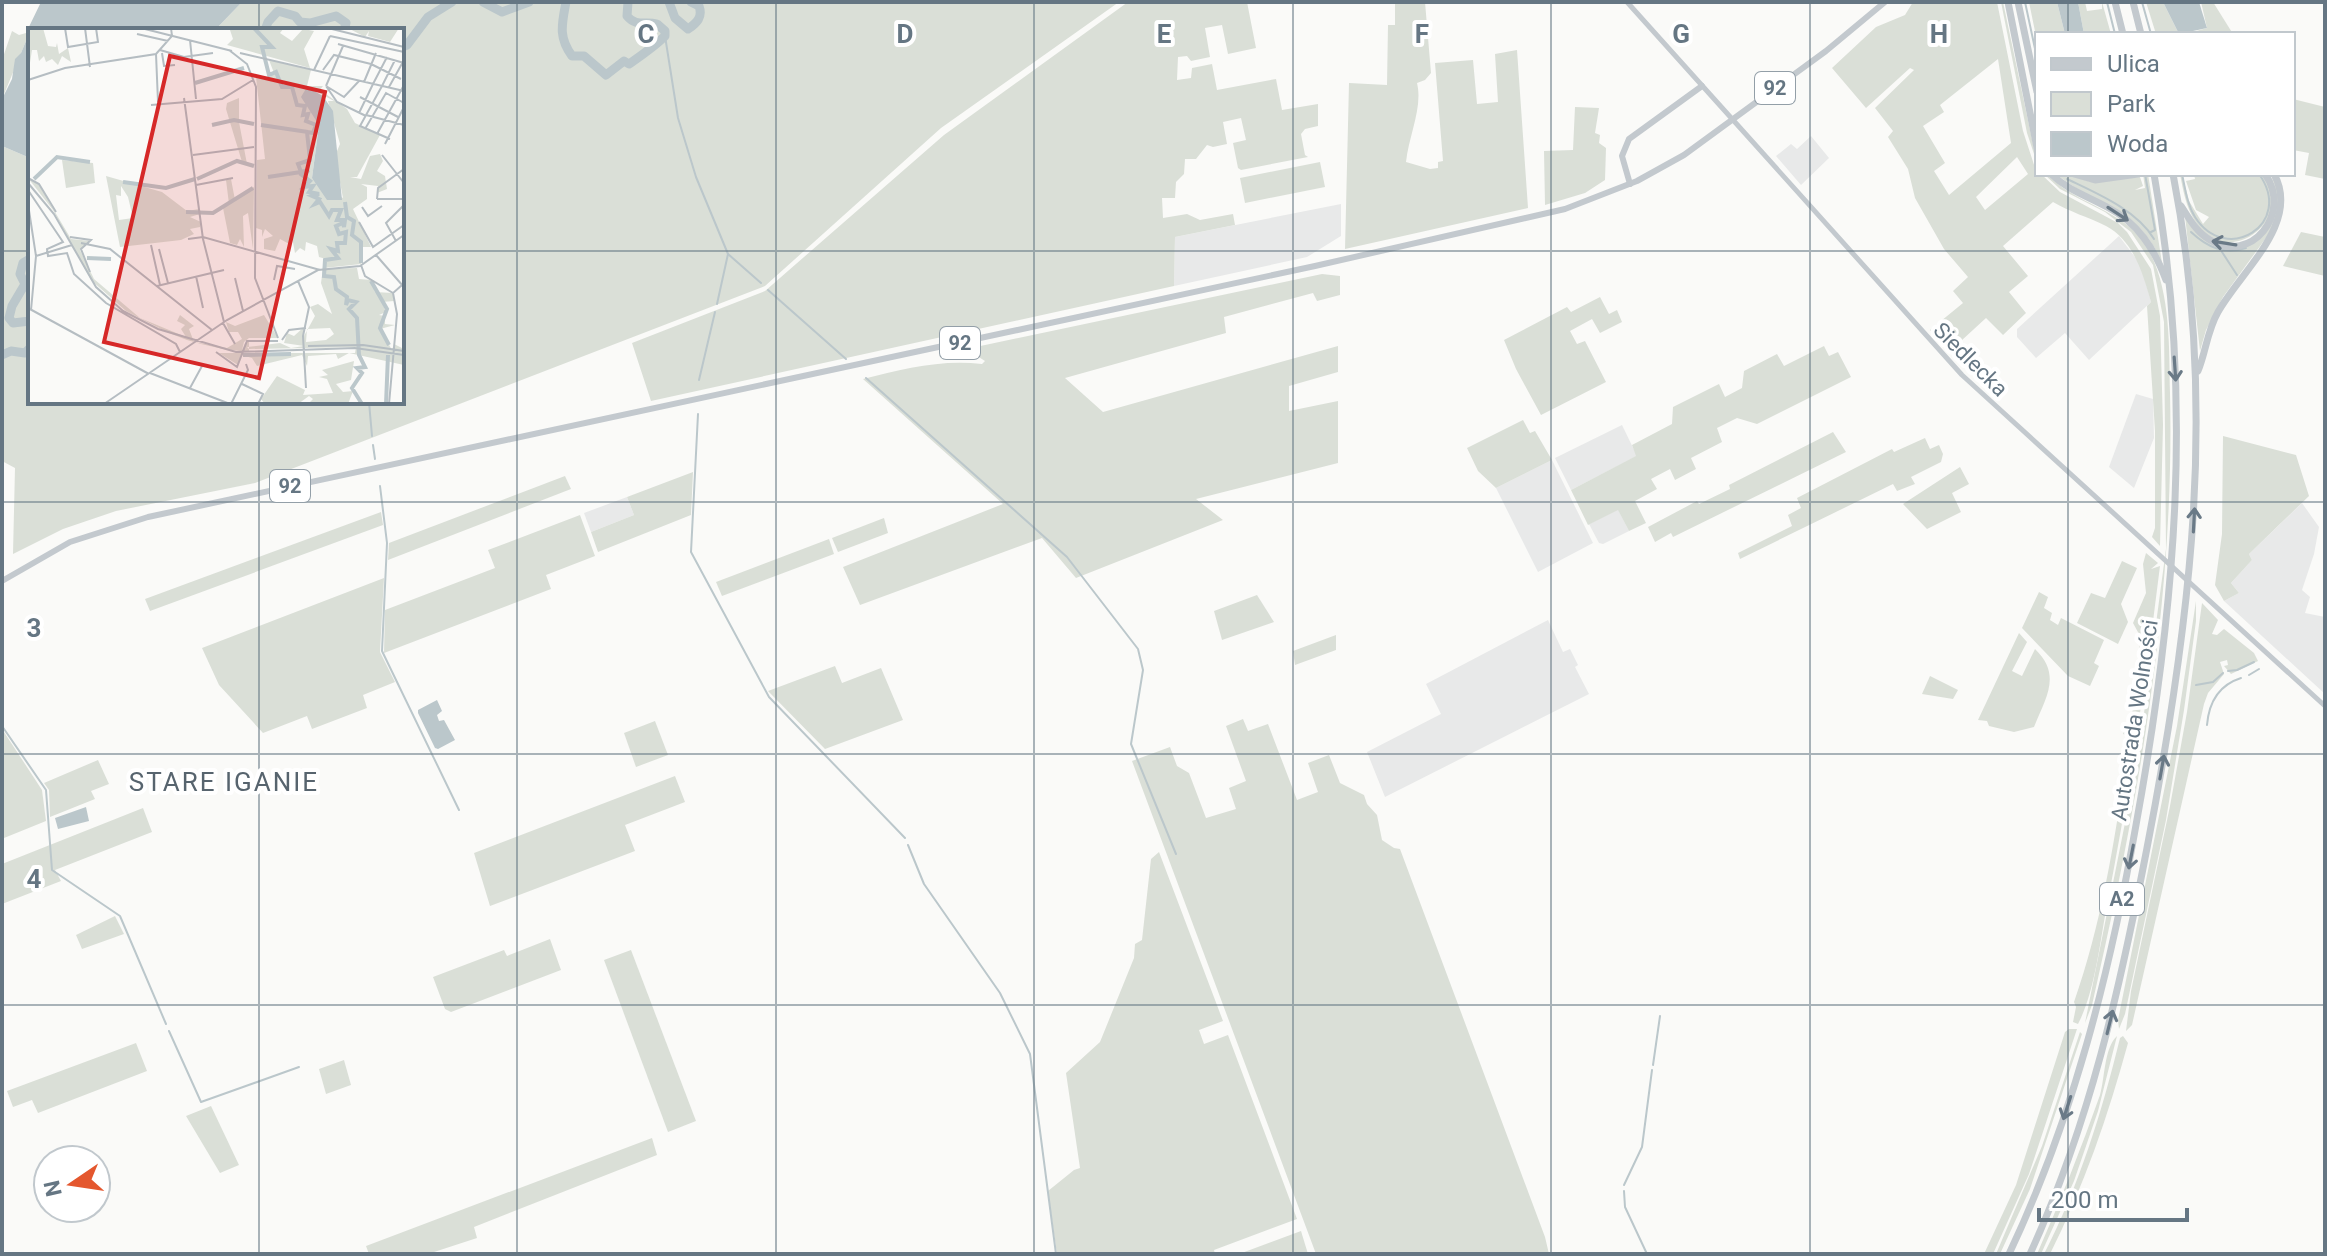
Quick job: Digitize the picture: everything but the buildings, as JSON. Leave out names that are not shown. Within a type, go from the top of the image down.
[{"type":"highway","points":[[2008,2],[2035,131]]},
{"type":"highway","points":[[2018,2],[2035,83]]},
{"type":"highway","points":[[2115,2],[2122,32]]},
{"type":"highway","points":[[2133,2],[2140,32]]},
{"type":"highway","points":[[2054,176],[2071,189],[2116,211],[2139,230],[2156,255],[2170,291]]},
{"type":"highway","points":[[2081,176],[2095,180],[2124,176]]},
{"type":"highway","name":"Autostrada Wolności","points":[[2009,1254],[2047,1166],[2084,1052],[2116,928],[2145,780],[2169,612],[2176,515],[2177,402],[2170,291],[2154,176]]},
{"type":"highway","name":"Autostrada Wolności","points":[[2030,1254],[2066,1170],[2100,1063],[2125,959],[2159,788],[2188,598],[2196,472],[2197,373],[2173,176]]},
{"type":"highway","points":[[2179,203],[2196,229],[2211,240],[2226,245],[2247,242],[2263,232],[2274,211],[2274,192],[2266,176]]},
{"type":"highway","points":[[2197,373],[2213,321],[2278,224],[2282,194],[2275,176]]},
{"type":"main road","name":"Siedlecka","points":[[1627,2],[1962,375],[2325,706]]},
{"type":"main road","name":"92","points":[[2,581],[70,542],[134,520],[1538,217],[1630,184],[1673,162],[1834,44],[1884,2]]},
{"type":"main road","points":[[1630,184],[1622,156],[1629,139],[1702,86]]},
{"type":"shaded area","points":[[1811,136],[1829,158],[1801,185],[1776,156],[1791,144],[1797,149]]},
{"type":"shaded area","points":[[1341,204],[1341,236],[1307,257],[1174,286],[1175,237]]},
{"type":"shaded area","points":[[2119,236],[2141,265],[2151,302],[2089,360],[2065,333],[2036,358],[2017,337],[2017,329]]},
{"type":"shaded area","points":[[2136,394],[2153,399],[2154,438],[2134,488],[2109,467]]},
{"type":"shaded area","points":[[1622,425],[1637,456],[1571,490],[1555,458]]},
{"type":"shaded area","points":[[1552,460],[1593,543],[1538,572],[1496,488]]},
{"type":"shaded area","points":[[627,497],[634,515],[591,532],[584,513]]},
{"type":"shaded area","points":[[2302,503],[2319,527],[2302,590],[2310,597],[2305,613],[2325,617],[2325,694],[2224,601],[2239,593],[2231,583],[2252,560],[2249,554]]},
{"type":"shaded area","points":[[1618,509],[1629,531],[1603,544],[1599,543],[1589,524]]},
{"type":"shaded area","points":[[1548,620],[1563,652],[1570,649],[1589,694],[1385,797],[1367,752],[1441,714],[1426,684]]},
{"type":"green space","points":[[242,2],[1119,2],[941,128],[765,286],[255,483],[116,511],[63,529],[13,554],[15,468],[2,461],[2,146],[28,157],[28,404],[404,404],[404,28],[217,28]]},
{"type":"green space","points":[[1128,2],[1247,2],[1256,48],[1228,54],[1222,25],[1205,28],[1210,57],[1191,61],[1187,56],[1178,57],[1177,80],[1191,78],[1192,68],[1212,64],[1217,90],[1276,79],[1282,110],[1318,104],[1318,126],[1305,129],[1301,134],[1308,157],[1241,170],[1233,143],[1246,140],[1241,118],[1223,122],[1227,144],[1207,145],[1196,159],[1185,159],[1184,174],[1176,182],[1175,198],[1162,198],[1163,218],[1187,214],[1200,220],[1233,214],[1235,225],[1175,237],[1174,286],[651,401],[632,343],[765,291],[944,135]]},
{"type":"green space","points":[[1395,2],[1425,2],[1431,73],[1417,83],[1417,111],[1406,162],[1430,169],[1438,168],[1438,162],[1443,161],[1435,63],[1473,60],[1477,104],[1498,102],[1495,54],[1517,50],[1528,208],[1345,249],[1349,83],[1387,85],[1388,25],[1395,25]]},
{"type":"green space","points":[[1913,2],[1997,2],[2035,176],[2043,176],[2060,192],[2118,223],[2151,269],[2160,316],[2163,425],[2160,546],[2152,537],[2155,528],[2155,431],[2147,306],[2151,302],[2136,259],[2116,232],[2053,202],[2003,246],[2028,276],[2009,292],[2026,313],[2003,335],[1986,318],[1949,352],[1930,330],[1963,303],[1953,291],[1968,277],[1944,249],[1915,198],[1908,169],[1888,137],[1893,131],[1875,108],[1914,70],[1910,68],[1866,108],[1832,68],[1876,27],[1905,15]],"holes":[[[1998,59],[2011,143],[1949,195],[1934,171],[1945,163],[1923,126],[1944,112],[1940,105]],[[2017,157],[2028,174],[1985,210],[1976,197]]]},
{"type":"green space","points":[[2001,2],[2035,157],[2027,133]]},
{"type":"green space","points":[[2029,2],[2057,2],[2064,32],[2035,32]]},
{"type":"green space","points":[[2078,2],[2085,2],[2087,11],[2102,9],[2102,2],[2110,32],[2084,32]]},
{"type":"green space","points":[[2146,2],[2163,2],[2178,32],[2155,32]]},
{"type":"green space","points":[[2201,2],[2213,2],[2232,32],[2192,32],[2207,28]]},
{"type":"green space","points":[[12,31],[19,35],[26,33],[26,41],[2,99],[2,60]]},
{"type":"green space","points":[[2295,100],[2325,107],[2325,179],[2305,175],[2309,153],[2295,150]]},
{"type":"green space","points":[[1575,107],[1599,108],[1595,133],[1600,135],[1599,143],[1606,148],[1605,180],[1585,193],[1545,205],[1544,151],[1573,150]]},
{"type":"green space","points":[[1320,162],[1325,187],[1245,203],[1240,178]]},
{"type":"green space","points":[[2046,176],[2124,222],[2142,240],[2156,267],[2165,302],[2169,339],[2170,470],[2166,548],[2164,322],[2153,265],[2131,232],[2105,212],[2060,189]]},
{"type":"green space","points":[[2059,176],[2073,176],[2091,182],[2140,177],[2143,186],[2135,190],[2145,188],[2143,176],[2148,176],[2162,263],[2153,245],[2130,219]]},
{"type":"green space","points":[[2180,176],[2189,201],[2203,224],[2209,217],[2196,210],[2186,181],[2195,179],[2194,176],[2262,176],[2271,190],[2272,207],[2266,221],[2255,233],[2241,240],[2225,242],[2209,236],[2195,221],[2185,198]]},
{"type":"green space","points":[[2271,176],[2279,196],[2274,224],[2223,297],[2206,330],[2200,351],[2185,216],[2200,234],[2217,245],[2235,247],[2251,243],[2265,233],[2274,218],[2276,198]]},
{"type":"green space","points":[[2301,232],[2325,237],[2325,276],[2283,266]]},
{"type":"green space","points":[[1322,274],[1340,276],[1340,295],[1317,301],[1313,293],[1224,317],[1226,333],[1065,378],[1103,412],[1338,346],[1338,372],[1289,386],[1289,411],[1338,401],[1338,463],[1196,499],[1223,520],[1076,578],[1042,538],[860,605],[843,567],[1003,504],[863,379],[937,364],[982,364],[985,361],[971,348]]},
{"type":"green space","points":[[1600,297],[1609,314],[1617,310],[1622,322],[1600,333],[1592,319],[1570,331],[1577,344],[1585,341],[1606,382],[1541,415],[1504,340],[1567,307],[1571,312]]},
{"type":"green space","points":[[1824,346],[1829,356],[1838,352],[1851,377],[1757,424],[1737,418],[1717,428],[1722,442],[1691,458],[1696,469],[1675,480],[1670,469],[1651,479],[1657,489],[1635,501],[1646,523],[1629,531],[1618,510],[1588,525],[1571,490],[1636,456],[1632,445],[1672,424],[1673,407],[1719,384],[1725,397],[1742,388],[1744,371],[1777,354],[1784,366]]},
{"type":"green space","points":[[1523,420],[1530,433],[1535,431],[1552,460],[1496,488],[1478,471],[1467,448]]},
{"type":"green space","points":[[1833,432],[1846,452],[1673,537],[1671,533],[1655,542],[1648,527],[1697,501],[1699,504],[1730,489],[1729,485]]},
{"type":"green space","points":[[2223,436],[2296,455],[2309,496],[2249,554],[2252,560],[2231,583],[2239,593],[2224,601],[2215,585],[2222,534]]},
{"type":"green space","points":[[1925,438],[1930,449],[1939,445],[1943,454],[1941,462],[1911,477],[1915,484],[1897,491],[1893,484],[1740,559],[1738,553],[1792,526],[1788,515],[1801,508],[1797,498],[1892,449],[1894,452]]},
{"type":"green space","points":[[1960,467],[1969,484],[1952,493],[1961,512],[1927,529],[1903,504]]},
{"type":"green space","points":[[693,472],[691,515],[598,552],[591,532],[634,515],[627,497]]},
{"type":"green space","points":[[565,476],[571,489],[388,560],[389,543]]},
{"type":"green space","points":[[381,512],[383,525],[150,611],[145,599]]},
{"type":"green space","points":[[580,515],[595,556],[546,575],[551,589],[384,653],[385,610],[495,568],[488,550]]},
{"type":"green space","points":[[884,518],[888,533],[838,552],[832,538]]},
{"type":"green space","points":[[829,539],[834,554],[722,596],[716,582]]},
{"type":"green space","points":[[2166,550],[2150,701],[2109,929],[2085,1023],[2138,758]]},
{"type":"green space","points":[[2146,553],[2158,563],[2151,569],[2160,566],[2143,694],[2096,966],[2089,997],[2078,1024],[2073,1022],[2074,1002],[2101,904],[2130,736],[2123,734],[2132,716],[2140,641],[2133,623],[2146,593],[2143,564]]},
{"type":"green space","points":[[2122,561],[2137,568],[2121,604],[2128,622],[2118,644],[2077,623],[2091,593],[2105,598]]},
{"type":"green space","points":[[384,578],[380,652],[395,682],[363,695],[367,708],[312,729],[307,716],[263,733],[219,685],[202,648]]},
{"type":"green space","points":[[2039,592],[2048,597],[2044,608],[2052,613],[2050,620],[2058,625],[2061,618],[2104,640],[2094,663],[2099,666],[2090,686],[2068,676],[2022,628]]},
{"type":"green space","points":[[1257,595],[1274,622],[1222,640],[1214,611]]},
{"type":"green space","points":[[2196,601],[2184,710],[2166,820],[2125,1014],[2119,1029],[2118,1020],[2177,726]]},
{"type":"green space","points":[[2202,603],[2218,620],[2212,634],[2217,635],[2224,629],[2254,653],[2258,661],[2231,674],[2224,666],[2228,665],[2227,660],[2220,662],[2224,674],[2208,693],[2204,704],[2132,1025],[2126,1031],[2131,991],[2187,712]]},
{"type":"green space","points":[[2019,633],[2027,642],[2012,671],[2022,676],[2035,649],[2048,668],[2050,677],[2047,696],[2034,727],[2014,732],[1978,720]]},
{"type":"green space","points":[[1336,635],[1336,650],[1295,665],[1293,651]]},
{"type":"green space","points":[[835,666],[842,683],[881,668],[903,720],[825,749],[768,691]]},
{"type":"green space","points":[[1930,676],[1958,690],[1953,699],[1922,694]]},
{"type":"green space","points":[[1243,719],[1248,731],[1268,724],[1297,800],[1318,792],[1308,763],[1329,755],[1340,783],[1364,795],[1377,815],[1382,840],[1400,849],[1549,1254],[1316,1254],[1132,761],[1170,747],[1177,766],[1189,773],[1206,818],[1236,809],[1229,788],[1246,781],[1226,726]]},
{"type":"green space","points":[[655,721],[668,755],[636,767],[624,733]]},
{"type":"green space","points":[[2,729],[42,790],[46,821],[4,838],[2,833]]},
{"type":"green space","points":[[98,760],[109,784],[91,791],[95,799],[50,817],[49,790],[44,783]]},
{"type":"green space","points":[[675,776],[685,802],[625,825],[635,851],[490,906],[474,853]]},
{"type":"green space","points":[[143,808],[152,832],[55,870],[61,881],[2,904],[2,864]]},
{"type":"green space","points":[[1159,852],[1223,1021],[1199,1030],[1204,1044],[1228,1035],[1297,1219],[1214,1250],[1215,1254],[1057,1254],[1048,1191],[1080,1168],[1066,1073],[1100,1042],[1134,958],[1135,944],[1142,940],[1151,859]]},
{"type":"green space","points":[[115,916],[124,934],[82,949],[76,935]]},
{"type":"green space","points":[[550,939],[561,970],[451,1012],[445,1009],[433,977],[504,950],[507,956]]},
{"type":"green space","points":[[631,950],[696,1121],[668,1132],[604,960]]},
{"type":"green space","points":[[2077,1029],[2029,1174],[1993,1254],[1984,1254],[2016,1185],[2065,1032]]},
{"type":"green space","points":[[2080,1032],[2082,1034],[2030,1189],[2000,1254],[1996,1254],[2042,1146]]},
{"type":"green space","points":[[2117,1036],[2098,1111],[2074,1181],[2041,1254],[2037,1254],[2093,1115],[2107,1055]]},
{"type":"green space","points":[[2123,1036],[2128,1043],[2094,1150],[2050,1254],[2044,1254],[2079,1175]]},
{"type":"green space","points":[[136,1043],[147,1071],[38,1113],[32,1100],[13,1107],[7,1091]]},
{"type":"green space","points":[[344,1060],[351,1085],[326,1094],[319,1069]]},
{"type":"green space","points":[[211,1106],[239,1165],[220,1173],[186,1116]]},
{"type":"green space","points":[[652,1138],[657,1155],[474,1227],[477,1238],[428,1254],[369,1254],[366,1246]]},
{"type":"green space","points":[[1301,1231],[1308,1254],[1239,1254]]},
{"type":"water","points":[[41,2],[242,2],[217,28],[28,28]]},
{"type":"water","points":[[2057,2],[2078,2],[2084,32],[2064,32]]},
{"type":"water","points":[[2163,2],[2199,2],[2207,28],[2178,32]]},
{"type":"water","points":[[28,29],[28,157],[2,146],[2,99],[12,79],[15,59],[26,41]]},
{"type":"water","points":[[437,700],[442,711],[437,715],[439,721],[444,720],[455,740],[438,749],[418,713],[418,710]]},
{"type":"water","points":[[86,807],[89,821],[58,829],[55,818]]},
{"type":"waterway","points":[[404,46],[428,17],[452,2]]},
{"type":"waterway","points":[[483,2],[502,12],[529,2]]},
{"type":"waterway","points":[[566,2],[562,30],[568,49],[572,56],[584,56],[606,75],[624,61],[629,64],[665,36],[665,31],[657,24],[637,23],[630,19],[627,16],[628,2]]},
{"type":"waterway","points":[[669,2],[675,18],[688,29],[700,17],[699,6],[691,2]]},
{"type":"waterway","points":[[2025,2],[2035,49]]},
{"type":"waterway","points":[[2107,2],[2114,32]]},
{"type":"waterway","points":[[2142,2],[2150,32]]},
{"type":"waterway","points":[[266,28],[278,11],[295,16],[300,22],[310,23],[336,16],[346,23],[345,28]]},
{"type":"waterway","points":[[665,36],[678,118],[696,177],[728,254],[761,283]]},
{"type":"waterway","points":[[2145,176],[2155,230],[2151,232]]},
{"type":"waterway","points":[[2182,176],[2195,217],[2208,231],[2223,238],[2238,238],[2252,233],[2263,222],[2269,209],[2268,192],[2260,176]]},
{"type":"waterway","points":[[2067,179],[2127,211],[2154,239]]},
{"type":"waterway","points":[[2191,232],[2216,248],[2230,251],[2246,248]]},
{"type":"waterway","points":[[2222,252],[2237,275]]},
{"type":"waterway","points":[[717,304],[728,254]]},
{"type":"waterway","points":[[28,260],[23,263],[20,274],[25,284],[9,318],[13,323],[28,321]]},
{"type":"waterway","points":[[768,290],[846,359]]},
{"type":"waterway","points":[[699,380],[715,312]]},
{"type":"waterway","points":[[2,355],[28,350]]},
{"type":"waterway","points":[[866,378],[1067,557],[1138,649],[1143,670],[1131,744],[1176,854]]},
{"type":"waterway","points":[[369,404],[372,436]]},
{"type":"waterway","points":[[698,414],[691,552],[769,697],[905,838]]},
{"type":"waterway","points":[[373,445],[375,459]]},
{"type":"waterway","points":[[380,486],[387,543],[382,651],[459,810]]},
{"type":"waterway","points":[[2228,671],[2254,662]]},
{"type":"waterway","points":[[2249,675],[2259,669]]},
{"type":"waterway","points":[[2196,685],[2213,682],[2223,673]]},
{"type":"waterway","points":[[2207,725],[2216,695],[2241,678]]},
{"type":"waterway","points":[[2,726],[46,790],[52,870],[120,916],[166,1024]]},
{"type":"waterway","points":[[908,845],[924,884],[1000,993],[1030,1054],[1056,1254]]},
{"type":"waterway","points":[[1653,1065],[1660,1016]]},
{"type":"waterway","points":[[169,1031],[201,1102],[299,1067]]},
{"type":"waterway","points":[[1624,1185],[1642,1147],[1652,1070]]},
{"type":"waterway","points":[[1624,1191],[1625,1207],[1647,1254]]},
{"type":"district","name":"STARE IGANIE","points":[[224,782]]}]
